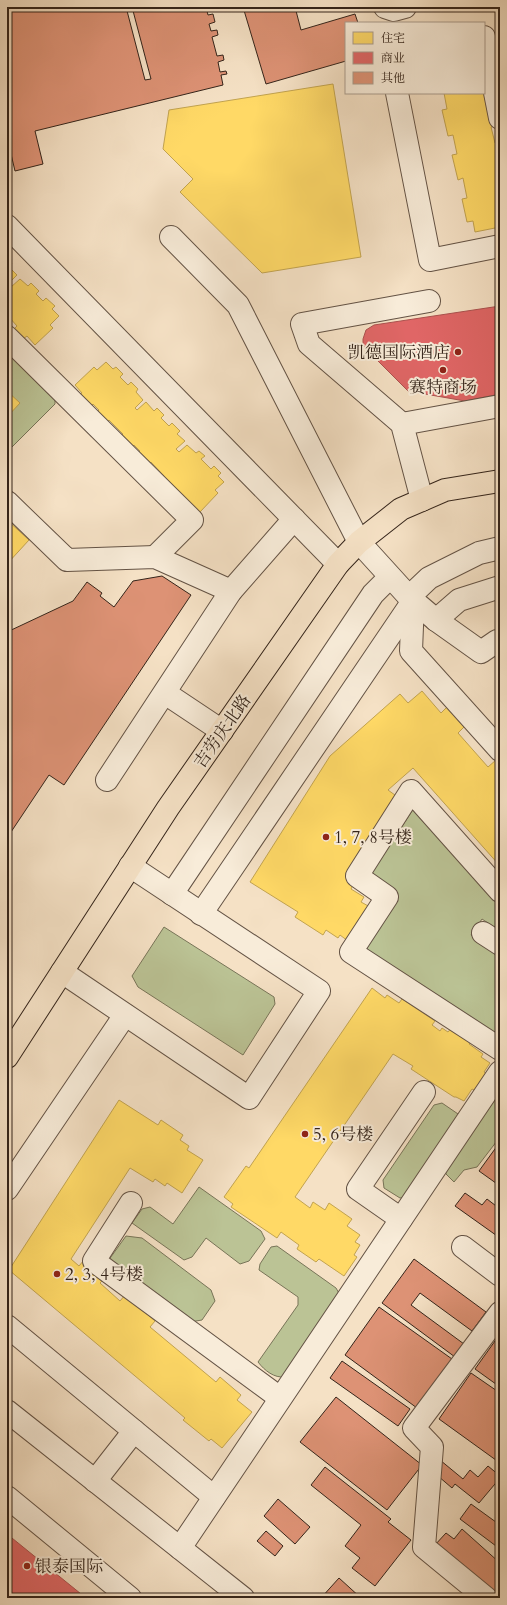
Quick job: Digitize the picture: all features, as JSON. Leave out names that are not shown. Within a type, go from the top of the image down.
[{"type":"main road","name":"吉劳庆北路","points":[[7,1057],[168,808],[338,564],[358,542],[401,509],[444,490],[500,481]]},
{"type":"street","points":[[385,7],[394,10],[405,7]]},
{"type":"street","points":[[485,33],[500,30]]},
{"type":"street","points":[[485,42],[500,118]]},
{"type":"street","points":[[397,94],[430,260],[500,246]]},
{"type":"street","points":[[7,226],[338,564]]},
{"type":"street","points":[[171,237],[238,305],[358,542],[411,599],[436,620],[481,652],[497,641]]},
{"type":"street","points":[[422,500],[402,424],[309,344],[302,324],[429,301]]},
{"type":"street","points":[[7,337],[192,520],[155,557]]},
{"type":"street","points":[[402,424],[500,406]]},
{"type":"street","points":[[7,502],[67,560],[155,557],[232,591]]},
{"type":"street","points":[[107,780],[232,591],[294,519]]},
{"type":"street","points":[[201,914],[411,599],[429,578],[479,553],[500,548]]},
{"type":"street","points":[[172,894],[372,594],[390,577]]},
{"type":"street","points":[[436,620],[459,600],[500,587]]},
{"type":"street","points":[[411,599],[411,651],[500,750]]},
{"type":"street","points":[[165,693],[222,731]]},
{"type":"street","points":[[500,891],[412,791],[357,876],[387,897],[351,952],[500,1049]]},
{"type":"street","points":[[62,972],[249,1098],[319,991],[130,866]]},
{"type":"street","points":[[7,1189],[125,1015]]},
{"type":"street","points":[[180,1548],[500,1072]]},
{"type":"street","points":[[401,1219],[358,1189],[424,1092]]},
{"type":"street","points":[[132,1204],[94,1261],[280,1398]]},
{"type":"street","points":[[463,1248],[500,1275]]},
{"type":"street","points":[[486,1598],[424,1548],[432,1447],[414,1428],[500,1313]]},
{"type":"street","points":[[7,1326],[214,1497]]},
{"type":"street","points":[[7,1411],[243,1598]]},
{"type":"street","points":[[95,1481],[134,1430]]},
{"type":"street","points":[[7,1497],[130,1598]]},
{"type":"green space","points":[[7,346],[55,394],[55,404],[7,452]]},
{"type":"green space","points":[[414,808],[500,902],[500,931],[482,919],[471,935],[500,955],[500,1041],[369,954],[366,945],[397,897],[368,878]]},
{"type":"green space","points":[[164,927],[274,997],[275,1004],[243,1055],[138,987],[132,976]]},
{"type":"green space","points":[[500,1086],[500,1137],[477,1167],[464,1170],[454,1182],[446,1174],[445,1168]]},
{"type":"green space","points":[[442,1103],[461,1116],[407,1197],[400,1198],[384,1188],[383,1180],[434,1105]]},
{"type":"green space","points":[[199,1187],[261,1231],[265,1239],[249,1261],[240,1264],[206,1238],[192,1257],[184,1260],[132,1223],[142,1209],[150,1207],[173,1224]]},
{"type":"green space","points":[[126,1236],[142,1238],[211,1290],[215,1301],[202,1320],[190,1322],[108,1261]]},
{"type":"green space","points":[[277,1246],[336,1288],[340,1295],[285,1377],[270,1373],[258,1362],[298,1305],[298,1297],[259,1270],[260,1264],[271,1247]]},
{"type":"building: 住宅","points":[[333,84],[361,257],[262,273],[180,192],[193,179],[163,149],[169,110]]},
{"type":"building: 住宅","points":[[444,94],[484,94],[495,126],[491,127],[495,143],[499,143],[500,149],[500,155],[497,156],[498,160],[500,159],[500,227],[475,232],[473,221],[467,222],[462,199],[467,198],[463,178],[458,180],[452,155],[457,154],[453,135],[448,136],[442,110],[447,109]]},
{"type":"building: 住宅","points":[[7,258],[12,264],[9,267],[17,275],[8,284],[11,287],[20,279],[28,286],[31,283],[39,291],[36,294],[43,301],[46,298],[55,306],[52,309],[59,316],[50,325],[53,328],[35,345],[27,336],[23,339],[14,329],[17,326],[9,317],[7,319]]},
{"type":"building: 住宅","points":[[106,362],[113,369],[116,367],[123,374],[120,377],[128,385],[131,382],[138,389],[136,392],[143,400],[135,408],[137,410],[146,402],[154,411],[157,408],[164,415],[161,418],[169,426],[172,423],[180,431],[177,434],[185,441],[176,449],[179,452],[187,445],[196,453],[199,451],[205,456],[201,459],[211,469],[214,466],[221,473],[218,476],[224,482],[215,490],[218,493],[200,512],[192,504],[191,506],[181,496],[182,495],[176,488],[175,490],[163,478],[164,476],[151,462],[149,464],[138,453],[140,451],[134,445],[132,447],[121,436],[123,434],[109,420],[107,422],[97,412],[99,410],[93,404],[91,406],[80,394],[82,393],[75,385],[94,367],[97,370]]},
{"type":"building: 住宅","points":[[7,391],[20,403],[7,417]]},
{"type":"building: 住宅","points":[[7,520],[29,540],[7,564]]},
{"type":"building: 住宅","name":"1, 7, 8号楼","points":[[422,691],[441,713],[448,706],[465,726],[458,733],[488,767],[496,760],[500,765],[500,804],[498,806],[500,808],[500,866],[413,768],[388,790],[399,798],[351,889],[364,897],[361,902],[370,907],[348,941],[340,935],[338,938],[326,930],[323,935],[295,917],[298,912],[250,882],[330,756],[400,694],[408,703]]},
{"type":"building: 住宅","name":"5, 6号楼","points":[[372,988],[385,998],[387,995],[399,1003],[402,999],[435,1021],[432,1025],[440,1031],[442,1028],[448,1032],[453,1026],[473,1039],[469,1044],[483,1054],[481,1057],[490,1063],[484,1072],[487,1074],[476,1091],[472,1089],[464,1101],[454,1097],[411,1069],[413,1066],[393,1054],[295,1197],[310,1208],[313,1202],[325,1210],[329,1203],[352,1219],[347,1226],[360,1235],[355,1242],[360,1245],[354,1255],[357,1257],[344,1276],[319,1259],[316,1262],[297,1249],[299,1245],[281,1232],[277,1238],[231,1207],[233,1204],[224,1197],[246,1166],[249,1168]]},
{"type":"building: 住宅","name":"2, 3, 4号楼","points":[[119,1100],[158,1125],[161,1120],[183,1135],[180,1140],[189,1146],[187,1150],[203,1160],[182,1193],[167,1183],[165,1186],[155,1179],[153,1182],[130,1168],[71,1259],[79,1266],[84,1260],[105,1278],[100,1283],[120,1301],[125,1295],[155,1321],[150,1327],[216,1382],[220,1377],[241,1395],[237,1400],[252,1412],[222,1448],[211,1439],[209,1441],[183,1420],[185,1418],[9,1270]]},
{"type":"building: 商业","name":"赛特商场","points":[[500,306],[500,394],[465,401],[408,391],[365,348],[363,344],[366,330],[374,325]]},
{"type":"building: 商业","name":"银泰国际","points":[[7,1534],[86,1598],[7,1598]]},
{"type":"building: 其他","points":[[7,7],[126,7],[145,80],[151,79],[132,7],[206,7],[208,15],[213,14],[215,22],[209,24],[211,31],[217,30],[218,35],[212,37],[217,56],[223,55],[224,60],[218,62],[220,72],[226,71],[227,74],[221,75],[223,85],[35,131],[43,164],[15,171],[11,154],[7,155]]},
{"type":"building: 其他","points":[[243,7],[295,7],[301,30],[355,14],[358,22],[345,22],[345,61],[266,84]]},
{"type":"building: 其他","points":[[162,576],[191,595],[64,785],[49,775],[7,838],[7,632],[73,601],[87,582],[102,593],[100,596],[114,607],[133,581]]},
{"type":"building: 其他","points":[[500,1142],[500,1186],[479,1171]]},
{"type":"building: 其他","points":[[465,1193],[482,1205],[487,1199],[500,1209],[500,1238],[455,1206]]},
{"type":"building: 其他","points":[[414,1259],[486,1312],[472,1331],[420,1293],[411,1305],[464,1344],[455,1357],[382,1303]]},
{"type":"building: 其他","points":[[379,1307],[452,1359],[417,1408],[345,1355]]},
{"type":"building: 其他","points":[[500,1334],[500,1387],[475,1369]]},
{"type":"building: 其他","points":[[342,1361],[410,1409],[398,1426],[330,1378]]},
{"type":"building: 其他","points":[[471,1373],[500,1393],[500,1463],[439,1419]]},
{"type":"building: 其他","points":[[336,1397],[422,1465],[387,1510],[300,1442]]},
{"type":"building: 其他","points":[[440,1460],[463,1479],[470,1470],[478,1477],[488,1466],[500,1476],[500,1478],[479,1503],[455,1484],[452,1488],[431,1470]]},
{"type":"building: 其他","points":[[325,1467],[391,1519],[388,1522],[411,1540],[375,1586],[352,1568],[360,1558],[345,1546],[361,1525],[311,1485]]},
{"type":"building: 其他","points":[[278,1499],[310,1527],[295,1544],[264,1516]]},
{"type":"building: 其他","points":[[471,1504],[500,1525],[500,1549],[460,1519]]},
{"type":"building: 其他","points":[[462,1529],[500,1563],[500,1586],[491,1596],[434,1546],[446,1533],[454,1539]]},
{"type":"building: 其他","points":[[266,1531],[283,1546],[275,1556],[257,1541]]},
{"type":"building: 其他","points":[[339,1578],[361,1598],[321,1598]]},
{"type":"place","name":"凯德国际酒店","points":[[458,352]]},
{"type":"place","name":"赛特商场","points":[[443,370]]},
{"type":"place","name":"1, 7, 8号楼","points":[[326,837]]},
{"type":"place","name":"5, 6号楼","points":[[305,1134]]},
{"type":"place","name":"2, 3, 4号楼","points":[[57,1274]]},
{"type":"place","name":"银泰国际","points":[[27,1566]]}]
